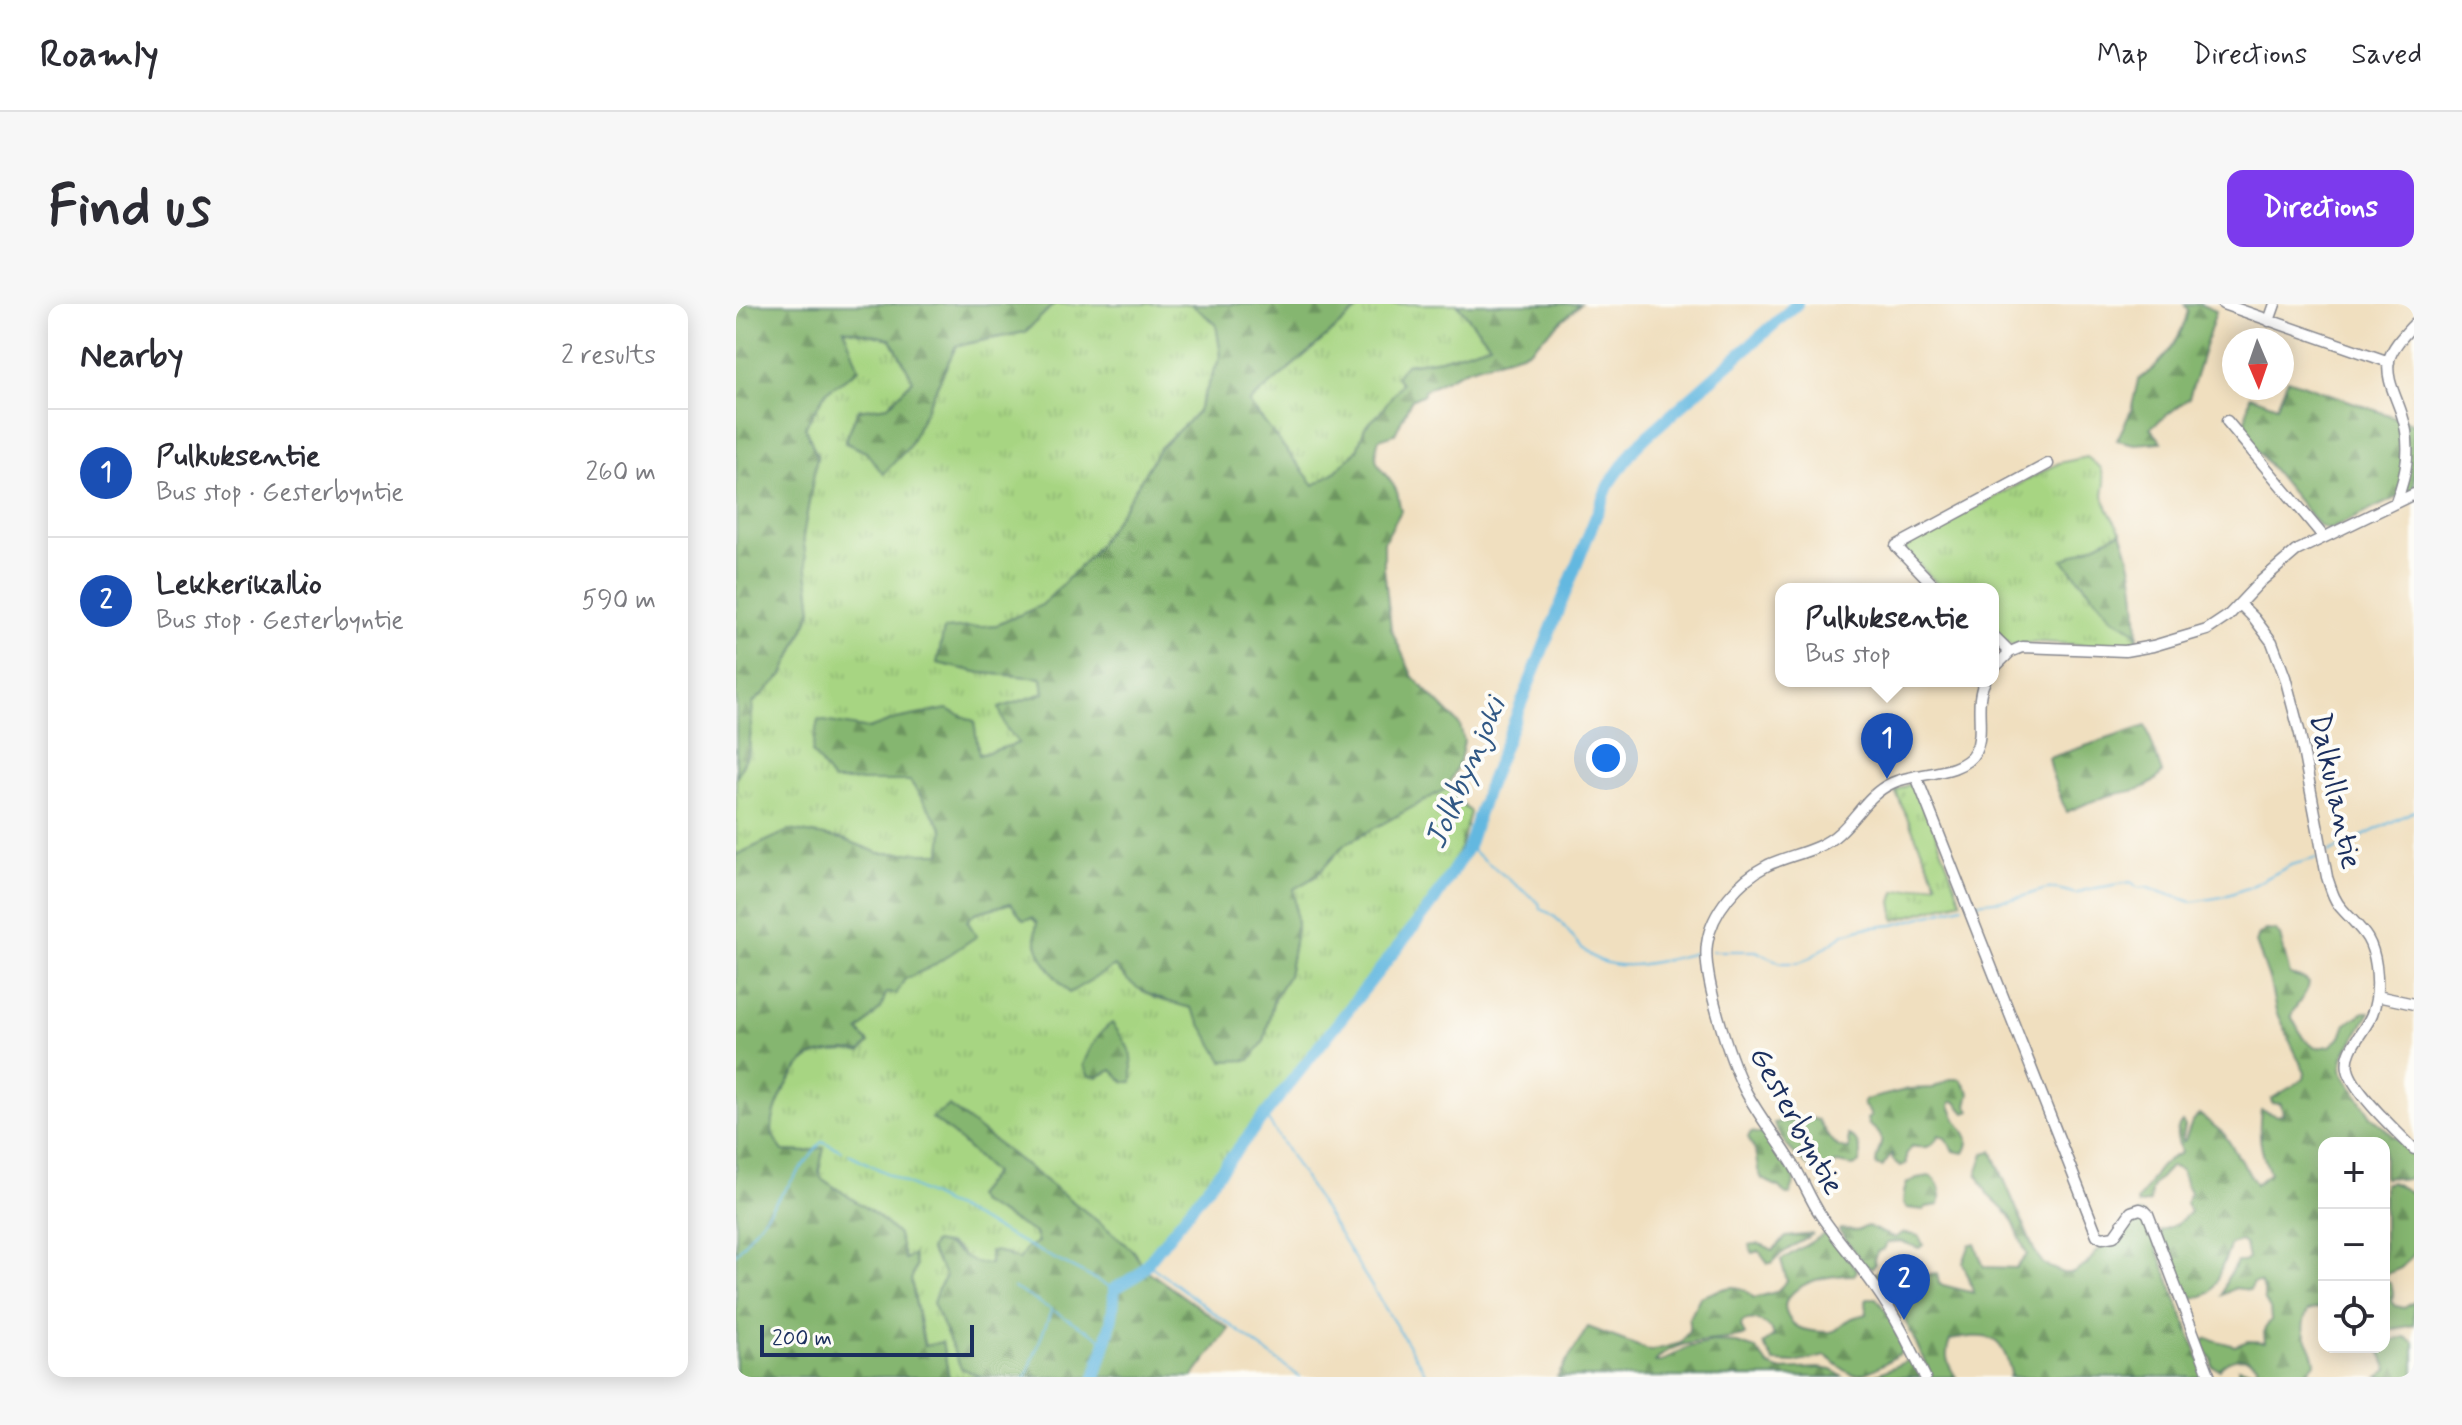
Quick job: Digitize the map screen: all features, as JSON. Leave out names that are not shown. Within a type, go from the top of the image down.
[{"type":"street","points":[[2223,304],[2389,362]]},
{"type":"street","points":[[2269,321],[2275,304]]},
{"type":"street","points":[[2396,502],[2405,477],[2408,450],[2403,418],[2388,374],[2389,362],[2392,351],[2414,324]]},
{"type":"street","points":[[2227,421],[2323,536]]},
{"type":"street","points":[[1931,583],[1896,546],[2048,464]]},
{"type":"street","points":[[1999,663],[2010,652],[2031,645],[2125,651],[2207,630],[2226,618],[2284,560],[2323,536],[2414,494]]},
{"type":"street","name":"Dalkullantie","points":[[2240,604],[2264,630],[2279,659],[2300,734],[2327,877],[2337,902],[2369,939],[2376,967],[2377,996],[2371,1018],[2348,1058],[2348,1071],[2377,1112],[2414,1149]]},
{"type":"street","points":[[1999,641],[2010,652]]},
{"type":"street","name":"Gesterbyntie","points":[[1925,1377],[1898,1322],[1818,1211],[1792,1162],[1745,1090],[1723,1031],[1706,954],[1710,929],[1731,895],[1750,876],[1768,865],[1825,843],[1840,833],[1880,789],[1903,779],[1962,764],[1975,752],[1979,734],[1978,703],[1983,687]]},
{"type":"street","points":[[1916,776],[2097,1235],[2102,1238],[2114,1236],[2135,1210],[2148,1214],[2210,1377]]},
{"type":"street","points":[[2377,996],[2414,1004]]},
{"type":"green space","points":[[736,304],[1054,304],[1025,332],[956,346],[908,448],[883,474],[866,452],[845,442],[858,410],[888,406],[913,380],[891,339],[844,329],[859,369],[826,392],[805,427],[817,456],[803,536],[812,610],[783,675],[753,703],[749,751],[736,778]]},
{"type":"green space","points":[[1054,304],[1191,304],[1216,324],[1221,355],[1197,413],[1160,448],[1091,555],[1043,605],[997,625],[944,630],[938,663],[981,673],[1042,678],[1044,693],[1006,728],[1019,743],[979,755],[896,719],[869,729],[826,722],[910,781],[943,829],[941,854],[879,853],[843,839],[736,855],[736,778],[749,751],[753,703],[783,675],[812,611],[803,536],[817,456],[805,427],[826,392],[859,369],[843,329],[891,339],[913,380],[888,407],[858,410],[845,443],[866,452],[908,448],[956,346],[1025,332]]},
{"type":"green space","points":[[1191,304],[1364,304],[1249,403],[1314,485],[1335,472],[1357,450],[1365,427],[1379,414],[1401,383],[1396,377],[1406,364],[1441,359],[1490,344],[1457,304],[1580,304],[1528,351],[1467,369],[1424,390],[1424,394],[1411,400],[1395,434],[1379,439],[1376,449],[1377,463],[1397,492],[1401,511],[1384,542],[1391,629],[1413,677],[1460,725],[1464,741],[1460,760],[1447,788],[1344,845],[1316,876],[1294,889],[1297,926],[1288,976],[1274,998],[1264,1041],[1250,1060],[1223,1061],[1191,1008],[1139,989],[1115,966],[1069,993],[1040,952],[1035,932],[1037,923],[1032,918],[1023,920],[1011,903],[975,913],[967,921],[977,936],[931,967],[905,979],[896,994],[886,993],[881,1008],[859,1031],[869,1043],[861,1052],[822,1053],[803,1062],[783,1092],[772,1127],[773,1135],[783,1151],[806,1152],[824,1147],[819,1171],[821,1178],[879,1217],[898,1235],[905,1259],[913,1255],[916,1266],[911,1280],[924,1346],[942,1342],[949,1377],[736,1377],[736,855],[790,830],[843,839],[879,853],[941,853],[943,829],[910,781],[833,781],[812,752],[818,720],[869,729],[896,719],[947,709],[974,721],[979,755],[1019,743],[1006,728],[999,708],[1044,693],[1042,678],[981,673],[937,663],[944,629],[997,625],[1042,605],[1091,555],[1160,448],[1197,413],[1221,355],[1216,324]]},
{"type":"green space","points":[[1364,304],[1457,304],[1490,344],[1441,359],[1406,364],[1402,383],[1365,427],[1357,450],[1335,472],[1314,485],[1249,403]]},
{"type":"green space","points":[[2184,304],[2199,304],[2216,311],[2189,398],[2150,428],[2162,442],[2135,444],[2117,440],[2131,411],[2138,380],[2163,359],[2181,330],[2188,310]]},
{"type":"green space","points":[[2294,381],[2414,424],[2414,489],[2329,530],[2319,526],[2243,433],[2249,400],[2261,400],[2277,406],[2279,400],[2294,400]]},
{"type":"green space","points":[[2087,457],[2101,468],[2105,483],[2103,495],[2121,532],[2063,560],[2114,619],[2134,630],[2139,644],[2094,646],[2041,642],[2011,645],[1999,636],[1999,583],[1936,583],[1902,547],[2059,463]]},
{"type":"green space","points":[[2121,532],[2132,571],[2138,638],[2134,630],[2114,619],[2063,560]]},
{"type":"green space","points":[[2146,726],[2162,773],[2157,779],[2141,789],[2103,797],[2066,812],[2049,758]]},
{"type":"green space","points":[[1916,781],[1961,901],[1895,920],[1892,902],[1895,892],[1937,883],[1895,791]]},
{"type":"green space","points":[[1447,788],[1470,812],[1460,848],[1436,895],[1253,1122],[1145,1269],[1133,1251],[1104,1226],[949,1106],[932,1118],[994,1173],[975,1196],[979,1202],[1035,1233],[1038,1243],[1019,1260],[1000,1252],[990,1252],[991,1264],[977,1264],[964,1258],[958,1249],[948,1244],[933,1243],[930,1251],[947,1276],[937,1291],[961,1368],[982,1377],[949,1377],[942,1343],[925,1347],[911,1280],[916,1266],[912,1255],[905,1260],[879,1217],[821,1178],[807,1152],[783,1151],[773,1135],[778,1104],[797,1070],[816,1055],[861,1052],[859,1032],[881,1008],[886,993],[976,936],[967,920],[975,913],[1011,903],[1023,920],[1032,918],[1101,973],[1115,966],[1154,998],[1191,1008],[1202,1025],[1264,1041],[1274,998],[1288,976],[1297,926],[1294,889],[1316,876],[1344,845]]},
{"type":"green space","points":[[2266,930],[2276,931],[2290,975],[2309,983],[2291,1016],[2303,1038],[2315,1048],[2330,1046],[2341,1037],[2346,1024],[2364,1012],[2370,1012],[2343,1057],[2341,1070],[2371,1116],[2414,1154],[2414,1177],[2402,1180],[2390,1177],[2390,1137],[2318,1137],[2318,1308],[2308,1311],[2304,1319],[2304,1332],[2315,1363],[2306,1373],[2307,1377],[2241,1377],[2238,1368],[2255,1371],[2258,1366],[2243,1359],[2233,1360],[2219,1369],[2212,1366],[2212,1359],[2203,1348],[2202,1342],[2207,1338],[2235,1346],[2248,1341],[2265,1342],[2264,1330],[2271,1320],[2260,1283],[2254,1283],[2250,1290],[2235,1288],[2222,1295],[2237,1262],[2248,1259],[2245,1244],[2241,1241],[2230,1244],[2216,1284],[2210,1292],[2186,1298],[2160,1231],[2177,1224],[2190,1212],[2186,1203],[2191,1192],[2181,1170],[2171,1166],[2154,1184],[2150,1202],[2138,1205],[2137,1201],[2159,1168],[2181,1153],[2177,1134],[2179,1126],[2182,1122],[2185,1126],[2182,1142],[2199,1114],[2224,1134],[2256,1184],[2270,1173],[2261,1142],[2261,1110],[2278,1116],[2283,1114],[2281,1104],[2272,1103],[2271,1099],[2304,1079],[2305,1073],[2276,1012],[2270,982],[2256,942]]},
{"type":"green space","points":[[1112,1023],[1129,1050],[1132,1082],[1124,1082],[1112,1070],[1098,1077],[1089,1076],[1083,1065],[1094,1041]]},
{"type":"green space","points":[[1950,1079],[1960,1079],[1970,1093],[1967,1106],[1970,1111],[1965,1113],[1955,1101],[1950,1106],[1968,1138],[1964,1153],[1954,1151],[1939,1135],[1928,1146],[1911,1146],[1906,1155],[1906,1164],[1900,1166],[1893,1160],[1892,1154],[1882,1167],[1876,1165],[1881,1139],[1869,1125],[1867,1119],[1871,1116],[1863,1105],[1865,1100],[1909,1089],[1933,1088]]},
{"type":"green space","points":[[949,1106],[1104,1226],[1133,1251],[1145,1269],[1229,1329],[1193,1377],[982,1377],[961,1368],[933,1303],[946,1276],[930,1250],[934,1242],[951,1247],[972,1261],[990,1264],[990,1251],[1019,1260],[1026,1248],[1038,1242],[1035,1233],[979,1202],[975,1196],[994,1173],[932,1118]]},
{"type":"green space","points":[[1809,1118],[1818,1120],[1838,1147],[1849,1149],[1848,1135],[1852,1137],[1858,1146],[1860,1163],[1853,1166],[1837,1163],[1824,1168],[1816,1164],[1812,1169],[1800,1160],[1785,1143],[1774,1123]]},
{"type":"green space","points":[[1751,1132],[1768,1135],[1790,1166],[1795,1181],[1790,1195],[1762,1179],[1748,1137]]},
{"type":"green space","points":[[1992,1151],[2034,1250],[2044,1265],[2063,1273],[2073,1273],[2086,1265],[2097,1251],[2112,1241],[2131,1216],[2144,1214],[2206,1377],[2009,1377],[2011,1373],[2007,1360],[1997,1343],[1974,1337],[1950,1340],[1947,1359],[1956,1377],[1932,1377],[1902,1314],[1874,1275],[1887,1269],[1904,1279],[1937,1273],[1939,1284],[1974,1293],[1963,1263],[1970,1244],[1975,1244],[1984,1267],[2016,1268],[2027,1255],[2011,1217],[1988,1195],[1977,1174],[1984,1153]]},
{"type":"green space","points":[[1930,1176],[1940,1189],[1939,1205],[1924,1210],[1907,1208],[1903,1203],[1907,1183]]},
{"type":"green space","points":[[2390,1182],[2414,1194],[2414,1254],[2401,1268],[2390,1273],[2390,1209]]},
{"type":"green space","points":[[1867,1226],[1894,1238],[1903,1233],[1919,1236],[1923,1245],[1919,1248],[1900,1241],[1887,1243],[1884,1249],[1877,1252],[1872,1268],[1866,1266],[1839,1231],[1857,1231]]},
{"type":"green space","points":[[1828,1232],[1857,1271],[1854,1275],[1820,1279],[1797,1289],[1785,1305],[1787,1315],[1803,1329],[1831,1332],[1851,1319],[1867,1314],[1866,1301],[1876,1298],[1892,1320],[1902,1349],[1901,1353],[1878,1367],[1853,1374],[1826,1356],[1794,1363],[1774,1362],[1763,1344],[1774,1336],[1772,1330],[1762,1322],[1750,1320],[1742,1322],[1745,1335],[1685,1344],[1664,1353],[1655,1362],[1661,1362],[1688,1347],[1713,1342],[1737,1343],[1756,1349],[1769,1366],[1779,1370],[1819,1368],[1832,1370],[1843,1377],[1557,1377],[1588,1327],[1651,1351],[1681,1343],[1689,1330],[1689,1319],[1700,1297],[1728,1287],[1741,1288],[1754,1298],[1776,1292],[1787,1281],[1781,1260]]},
{"type":"green space","points":[[1813,1234],[1772,1263],[1768,1263],[1759,1251],[1752,1253],[1749,1245],[1759,1244],[1773,1250],[1786,1237]]},
{"type":"green space","points":[[2390,1284],[2394,1296],[2392,1301],[2396,1306],[2404,1308],[2414,1302],[2414,1325],[2390,1330]]},
{"type":"green space","points":[[2405,1337],[2414,1342],[2414,1377],[2378,1377],[2388,1370],[2381,1353],[2390,1353],[2390,1343]]},
{"type":"green space","points":[[1911,1359],[1920,1377],[1871,1377]]},
{"type":"waterway","name":"Jolkbynjoki","points":[[1095,1377],[1111,1322],[1114,1289],[1138,1275],[1432,904],[1468,847],[1487,789],[1608,486],[1647,436],[1797,304]]},
{"type":"waterway","points":[[2328,853],[2414,811]]},
{"type":"waterway","points":[[1468,847],[1539,903],[1541,909],[1559,921],[1593,957],[1607,963],[1638,965],[1700,952]]},
{"type":"waterway","points":[[1972,904],[2012,899],[2048,889],[2076,894],[2131,882],[2139,888],[2145,887],[2192,902],[2222,897],[2250,887],[2291,865],[2317,858]]},
{"type":"waterway","points":[[1712,951],[1756,951],[1781,963],[1797,963],[1810,958],[1844,934],[1894,925],[1962,906]]},
{"type":"waterway","points":[[1265,1115],[1428,1377]]},
{"type":"waterway","points":[[736,1254],[822,1141],[842,1151]]},
{"type":"waterway","points":[[849,1154],[1114,1289]]},
{"type":"waterway","points":[[1147,1263],[1300,1377]]},
{"type":"waterway","points":[[1014,1288],[1106,1341]]},
{"type":"waterway","points":[[1026,1377],[1051,1311]]},
{"type":"place","name":"Pulkuksentie","points":[[1887,779]]},
{"type":"place","name":"Lekkerikallio","points":[[1904,1320]]}]
